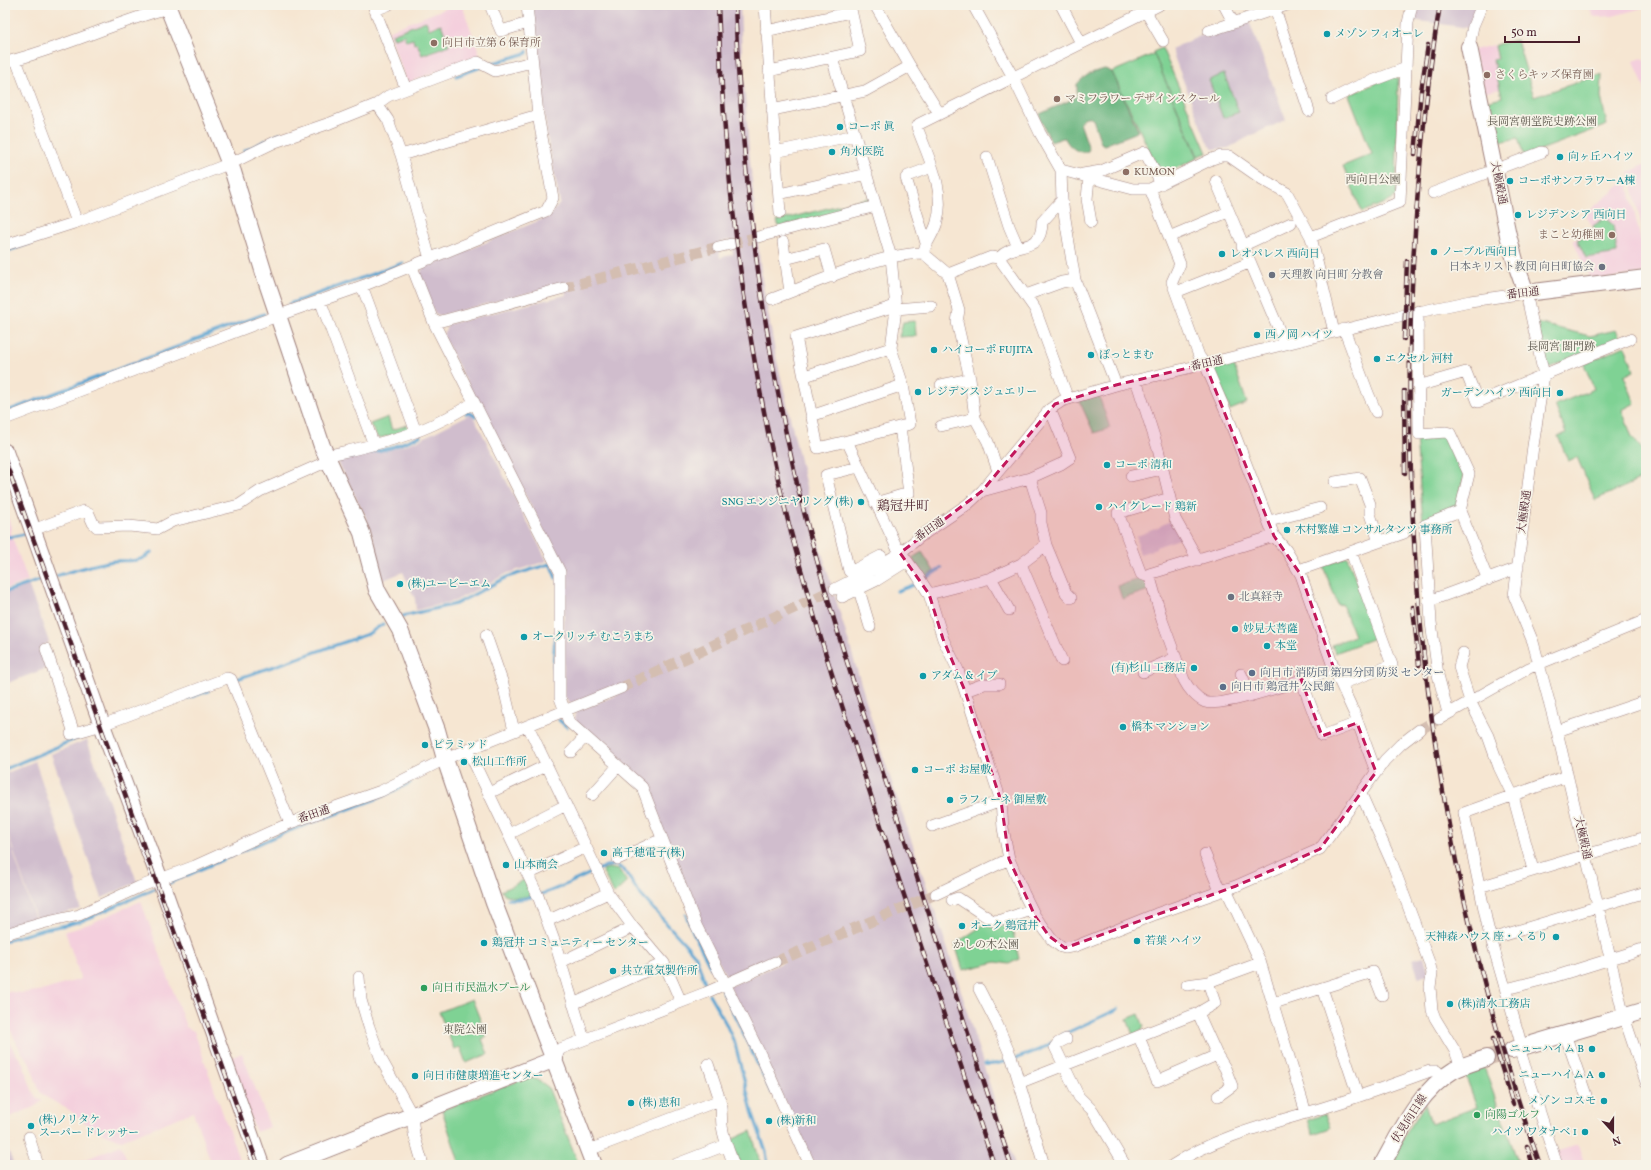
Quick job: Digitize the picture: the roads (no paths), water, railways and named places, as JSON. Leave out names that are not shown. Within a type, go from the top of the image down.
[{"type":"street","points":[[388,5],[374,8],[406,89]]},
{"type":"street","points":[[490,5],[501,31],[528,23]]},
{"type":"street","points":[[5,419],[320,300],[412,267],[546,211],[553,198],[538,115],[527,5]]},
{"type":"street","points":[[765,5],[780,213]]},
{"type":"street","points":[[875,5],[939,113]]},
{"type":"street","points":[[973,5],[1013,77],[1061,170],[1062,200],[1075,280],[1116,385]]},
{"type":"street","points":[[1061,5],[1081,43]]},
{"type":"street","points":[[945,204],[917,127],[919,124],[1081,43],[1144,8],[1159,5]]},
{"type":"street","points":[[1224,5],[1233,22]]},
{"type":"street","points":[[1209,31],[1287,5]]},
{"type":"street","points":[[1311,238],[1400,202],[1408,24],[1412,5]]},
{"type":"street","name":"大極殿通","points":[[1482,5],[1473,26],[1469,47],[1496,170],[1508,235],[1526,293],[1544,375],[1533,446],[1514,596],[1533,642],[1539,663],[1557,731],[1624,1017],[1646,1082]]},
{"type":"street","points":[[76,222],[12,60],[84,38],[145,14],[168,7],[229,163],[278,316],[327,459],[362,533],[377,590],[400,630],[437,730],[444,759],[494,903],[592,1158],[720,1100]]},
{"type":"street","points":[[766,31],[850,8],[860,51],[769,71]]},
{"type":"street","points":[[1144,8],[1163,41]]},
{"type":"street","points":[[1275,9],[1310,111]]},
{"type":"street","points":[[832,58],[891,257],[896,307],[891,348],[903,385],[910,424],[818,448],[811,416],[805,376],[796,337],[896,307],[931,306]]},
{"type":"street","points":[[5,245],[76,222],[229,163],[275,142],[330,123],[406,89],[478,62],[495,71],[532,62]]},
{"type":"street","points":[[772,110],[865,91],[910,66]]},
{"type":"street","points":[[1332,99],[1356,87],[1406,68]]},
{"type":"street","points":[[381,101],[401,155],[430,259]]},
{"type":"street","points":[[401,155],[538,115]]},
{"type":"street","points":[[775,152],[855,135]]},
{"type":"street","points":[[1076,175],[1101,171],[1145,152],[1161,184]]},
{"type":"street","points":[[1433,194],[1542,152]]},
{"type":"street","points":[[1061,170],[1133,189],[1150,189],[1212,159],[1221,156],[1230,156],[1262,179],[1287,193],[1311,238],[1339,331],[1376,412]]},
{"type":"street","points":[[987,157],[1009,226],[1018,247]]},
{"type":"street","points":[[932,167],[906,178],[925,248],[948,274],[959,310],[957,322],[970,379],[974,418],[988,442],[998,471]]},
{"type":"street","points":[[779,194],[867,174]]},
{"type":"street","points":[[1089,178],[1087,199],[1091,222]]},
{"type":"street","points":[[1216,181],[1249,263],[1285,344]]},
{"type":"street","points":[[772,299],[891,257],[925,248],[937,223],[939,210],[937,185]]},
{"type":"street","points":[[1150,189],[1180,264],[1172,282],[1199,356],[1205,364],[1229,419],[1274,536],[1286,550],[1299,570],[1334,669],[1355,715],[1376,772]]},
{"type":"street","points":[[999,258],[1002,254],[1018,247],[1033,243],[1039,238],[1042,229],[1042,222],[1062,200]]},
{"type":"street","points":[[758,237],[876,206]]},
{"type":"street","points":[[1169,237],[1228,212]]},
{"type":"street","points":[[1242,246],[1291,223]]},
{"type":"street","points":[[783,242],[790,292]]},
{"type":"street","points":[[718,247],[731,244]]},
{"type":"street","points":[[785,259],[824,249],[832,277]]},
{"type":"street","points":[[948,274],[991,257],[999,258],[1035,309],[1068,399]]},
{"type":"street","points":[[1176,292],[1249,263]]},
{"type":"street","points":[[412,267],[434,323],[473,403],[560,572],[560,698],[564,711],[569,722],[642,787],[696,925],[761,1056],[810,1165]]},
{"type":"street","name":"番田通","points":[[859,590],[838,593],[901,553],[921,536],[968,504],[982,492],[1055,404],[1116,385],[1470,300],[1646,278]]},
{"type":"street","points":[[1026,295],[1062,282],[1075,280]]},
{"type":"street","points":[[362,286],[416,432]]},
{"type":"street","points":[[434,323],[564,288]]},
{"type":"street","points":[[320,300],[374,445]]},
{"type":"street","points":[[1418,312],[1419,434],[1446,432],[1450,434],[1469,474],[1460,511],[1488,580]]},
{"type":"street","points":[[1418,386],[1466,372],[1478,402],[1630,339]]},
{"type":"street","points":[[805,376],[891,348]]},
{"type":"street","points":[[941,385],[970,379]]},
{"type":"street","points":[[1136,380],[1158,449],[1175,519],[1198,560]]},
{"type":"street","points":[[811,416],[903,385]]},
{"type":"street","points":[[32,530],[84,511],[89,514],[93,523],[97,527],[129,526],[158,529],[173,521],[239,504],[260,491],[327,459],[416,432],[449,417],[473,403]]},
{"type":"street","points":[[982,492],[1030,478],[1061,464],[1070,458],[1050,409]]},
{"type":"street","points":[[941,426],[974,418]]},
{"type":"street","points":[[875,503],[909,493],[900,427]]},
{"type":"street","points":[[847,441],[875,503],[901,553],[929,594],[943,639],[958,670],[1001,801],[1003,828],[1008,859],[1031,910],[1052,940],[1061,947],[1068,948],[1088,942],[1156,914],[1223,890],[1320,849],[1376,772],[1394,750],[1419,730]]},
{"type":"street","points":[[5,452],[32,530],[160,879],[261,1165]]},
{"type":"street","points":[[859,467],[826,475],[849,571],[876,559],[901,553]]},
{"type":"street","points":[[1131,476],[1163,469]]},
{"type":"street","points":[[1030,478],[1041,513],[1046,545],[1066,593],[1071,598]]},
{"type":"street","points":[[1335,482],[1360,478],[1370,504],[1370,514],[1379,542]]},
{"type":"street","points":[[1149,577],[1142,574],[1118,513],[1170,498]]},
{"type":"street","points":[[1269,521],[1320,508]]},
{"type":"street","points":[[1460,511],[1420,527],[1429,601],[1430,622],[1443,716],[1539,663],[1646,620]]},
{"type":"street","points":[[1299,570],[1404,533]]},
{"type":"street","points":[[1274,536],[1198,560],[1153,571],[1149,574],[1160,613],[1188,687],[1205,702],[1222,702],[1251,696],[1334,669]]},
{"type":"street","points":[[929,594],[991,578],[1021,564],[1046,545]]},
{"type":"street","points":[[1341,684],[1392,665],[1351,552]]},
{"type":"street","points":[[870,627],[859,590],[877,580],[901,553]]},
{"type":"street","points":[[1021,564],[1062,661]]},
{"type":"street","points":[[1429,601],[1518,568]]},
{"type":"street","points":[[991,578],[1009,610]]},
{"type":"street","points":[[486,635],[503,684],[514,731]]},
{"type":"street","points":[[46,649],[73,734],[104,728],[227,678],[232,681],[290,823]]},
{"type":"street","points":[[1463,653],[1459,667],[1470,701],[1488,736],[1499,767],[1513,796],[1533,870]]},
{"type":"street","points":[[1143,672],[1176,658]]},
{"type":"street","points":[[1241,674],[1251,696]]},
{"type":"street","points":[[1302,679],[1322,736],[1357,723]]},
{"type":"street","points":[[965,691],[984,684],[999,684]]},
{"type":"street","name":"番田通","points":[[5,934],[79,915],[139,886],[195,866],[290,823],[381,791],[444,759],[621,688]]},
{"type":"street","points":[[1557,731],[1646,701]]},
{"type":"street","points":[[528,726],[608,893],[633,927],[664,963],[681,1002]]},
{"type":"street","points":[[571,752],[585,737]]},
{"type":"street","points":[[468,750],[538,896],[561,962],[584,1039]]},
{"type":"street","points":[[489,793],[547,765]]},
{"type":"street","points":[[592,794],[618,766]]},
{"type":"street","points":[[1557,1165],[1518,1048],[1506,989],[1491,939],[1479,887],[1464,813],[1567,776]]},
{"type":"street","points":[[1361,794],[1392,862],[1430,962],[1432,973],[1431,1001],[1435,1018],[1455,1050],[1461,1067]]},
{"type":"street","points":[[932,826],[1001,801]]},
{"type":"street","points":[[508,834],[566,805]]},
{"type":"street","points":[[1479,887],[1646,837]]},
{"type":"street","points":[[618,859],[662,839]]},
{"type":"street","points":[[528,874],[586,847]]},
{"type":"street","points":[[1205,854],[1260,963],[1274,1003],[1306,1113]]},
{"type":"street","points":[[936,894],[1008,859]]},
{"type":"street","points":[[1491,939],[1646,892]]},
{"type":"street","points":[[547,921],[608,893]]},
{"type":"street","points":[[952,900],[958,898],[993,922],[1031,910]]},
{"type":"street","points":[[561,962],[633,927]]},
{"type":"street","points":[[1506,989],[1553,977],[1646,948]]},
{"type":"street","points":[[287,1165],[555,1059],[560,1049],[681,1002],[776,962]]},
{"type":"street","points":[[573,1004],[664,963]]},
{"type":"street","points":[[1187,985],[1208,982],[1260,963]]},
{"type":"street","points":[[1274,1003],[1373,972],[1382,995]]},
{"type":"street","points":[[359,977],[361,1000],[373,1040],[381,1059],[412,1115],[414,1134],[423,1165]]},
{"type":"street","points":[[1019,1083],[1198,1013],[1215,1003],[1208,982]]},
{"type":"street","points":[[1322,988],[1358,1096]]},
{"type":"street","points":[[979,989],[1004,1041],[1019,1083],[1044,1165]]},
{"type":"street","points":[[1518,1048],[1646,1010]]},
{"type":"street","points":[[1198,1013],[1217,1055],[1226,1068],[1232,1086],[1218,1096]]},
{"type":"street","points":[[1565,1034],[1586,1095]]},
{"type":"street","points":[[1139,1037],[1157,1081],[1217,1055]]},
{"type":"street","points":[[1066,1039],[1054,1047],[1079,1097],[1093,1111],[1125,1165]]},
{"type":"street","name":"伏見向日線","points":[[1387,1162],[1420,1102],[1428,1091],[1443,1078],[1461,1067],[1486,1058]]},
{"type":"street","points":[[708,1064],[720,1100],[722,1109],[722,1125],[726,1145],[734,1165]]},
{"type":"street","points":[[1173,1165],[1181,1159],[1214,1143],[1265,1125],[1358,1096],[1430,1070],[1437,1071],[1443,1078]]},
{"type":"street","points":[[29,1137],[38,1165]]},
{"type":"street","points":[[674,1165],[726,1145]]},
{"type":"waterway","points":[[490,64],[527,53],[527,51]]},
{"type":"waterway","points":[[456,76],[481,67]]},
{"type":"waterway","points":[[244,151],[280,134]]},
{"type":"waterway","points":[[5,252],[44,238]]},
{"type":"waterway","points":[[289,304],[403,263]]},
{"type":"waterway","points":[[5,412],[264,314]]},
{"type":"waterway","points":[[466,413],[468,412],[476,416]]},
{"type":"waterway","points":[[341,459],[390,448],[420,436]]},
{"type":"waterway","points":[[5,536],[11,537],[29,533]]},
{"type":"waterway","points":[[56,576],[101,563],[141,559],[152,552]]},
{"type":"waterway","points":[[403,616],[456,604],[507,577],[550,564]]},
{"type":"waterway","points":[[551,566],[556,578]]},
{"type":"waterway","points":[[923,580],[942,568]]},
{"type":"waterway","points":[[5,592],[44,579]]},
{"type":"waterway","points":[[897,591],[919,583]]},
{"type":"waterway","points":[[234,680],[368,634],[383,624]]},
{"type":"waterway","points":[[553,672],[555,633]]},
{"type":"waterway","points":[[185,699],[208,691]]},
{"type":"waterway","points":[[559,720],[567,727]]},
{"type":"waterway","points":[[5,769],[80,737]]},
{"type":"waterway","points":[[170,883],[281,834],[379,798],[410,783]]},
{"type":"waterway","points":[[508,899],[519,899],[544,893],[606,866],[616,865],[624,870],[639,893],[696,956],[707,989]]},
{"type":"waterway","points":[[5,941],[44,929],[84,920],[154,889]]},
{"type":"waterway","points":[[686,915],[711,968]]},
{"type":"waterway","points":[[722,989],[771,1092]]},
{"type":"waterway","points":[[709,994],[725,1022],[735,1044],[752,1111],[766,1152],[768,1165]]},
{"type":"waterway","points":[[1062,1035],[1118,1009]]},
{"type":"waterway","points":[[985,1064],[999,1063],[1020,1057],[1040,1049],[1052,1042]]},
{"type":"tunnel","points":[[731,244],[758,237]]},
{"type":"tunnel","points":[[564,288],[718,247]]},
{"type":"tunnel","points":[[1404,533],[1416,529]]},
{"type":"tunnel","points":[[621,688],[835,589]]},
{"type":"tunnel","points":[[1419,730],[1439,719]]},
{"type":"tunnel","points":[[775,962],[936,894]]},
{"type":"tunnel","points":[[1486,1058],[1512,1050]]},
{"type":"railway","points":[[718,5],[725,127],[737,248],[756,368],[780,488],[800,568],[836,687],[994,1165]]},
{"type":"railway","points":[[735,5],[742,127],[755,248],[773,368],[798,488],[844,653],[1011,1165]]},
{"type":"railway","points":[[1440,5],[1430,69],[1423,134],[1413,264],[1410,379],[1412,494],[1419,608],[1432,721],[1451,833],[1475,945],[1505,1056],[1540,1165]]},
{"type":"railway","points":[[1415,154],[1421,91],[1428,45]]},
{"type":"railway","points":[[1404,339],[1407,261]]},
{"type":"railway","points":[[1404,391],[1405,473]]},
{"type":"railway","points":[[5,460],[258,1165]]},
{"type":"railway","points":[[1413,607],[1419,665]]},
{"type":"railway","points":[[1493,1039],[1513,1104]]},
{"type":"railway","points":[[1527,1146],[1533,1165]]},
{"type":"place","name":"メゾン フィオーレ","points":[[1327,34]]},
{"type":"place","name":"向日市立第６保育所","points":[[434,43]]},
{"type":"place","name":"さくらキッズ保育園","points":[[1487,75]]},
{"type":"place","name":"マミフラワー デザインスクール","points":[[1057,99]]},
{"type":"place","name":"コーポ 眞","points":[[840,127]]},
{"type":"place","name":"角水医院","points":[[832,152]]},
{"type":"place","name":"向ヶ丘ハイツ","points":[[1560,157]]},
{"type":"place","name":"KUMON","points":[[1126,172]]},
{"type":"place","name":"コーポサンフラワーA棟","points":[[1510,181]]},
{"type":"place","name":"レジデンシア 西向日","points":[[1518,215]]},
{"type":"place","name":"まこと幼稚園","points":[[1612,235]]},
{"type":"place","name":"ノーブル西向日","points":[[1434,252]]},
{"type":"place","name":"レオパレス 西向日","points":[[1222,254]]},
{"type":"place","name":"日本キリスト教団 向日町協会","points":[[1602,267]]},
{"type":"place","name":"天理教 向日町 分教會","points":[[1272,275]]},
{"type":"place","name":"西ノ岡 ハイツ","points":[[1257,335]]},
{"type":"place","name":"ハイコーポ FUJITA","points":[[934,350]]},
{"type":"place","name":"ぽっとまむ","points":[[1091,355]]},
{"type":"place","name":"エクセル 河村","points":[[1377,359]]},
{"type":"place","name":"レジデンス ジュエリー","points":[[918,392]]},
{"type":"place","name":"ガーデンハイツ 西向日","points":[[1560,393]]},
{"type":"place","name":"コーポ 清和","points":[[1107,465]]},
{"type":"place","name":"SNG エンジニヤリング (株)","points":[[861,502]]},
{"type":"place","name":"ハイグレード 鶏新","points":[[1099,507]]},
{"type":"place","name":"木村繁雄 コンサルタンツ 事務所","points":[[1287,530]]},
{"type":"place","name":"(株)ユービーエム","points":[[400,584]]},
{"type":"place","name":"北真経寺","points":[[1231,597]]},
{"type":"place","name":"妙見大菩薩","points":[[1235,629]]},
{"type":"place","name":"オークリッチ むこうまち","points":[[524,637]]},
{"type":"place","name":"本堂","points":[[1267,646]]},
{"type":"place","name":"(有)杉山 工務店","points":[[1194,668]]},
{"type":"place","name":"向日市 消防団 第四分団 防災 センター","points":[[1252,673]]},
{"type":"place","name":"アダム & イブ","points":[[923,676]]},
{"type":"place","name":"向日市 鶏冠井 公民館","points":[[1223,687]]},
{"type":"place","name":"橋本 マンション","points":[[1123,727]]},
{"type":"place","name":"ピラミッド","points":[[425,745]]},
{"type":"place","name":"松山工作所","points":[[464,762]]},
{"type":"place","name":"コーポ お屋敷","points":[[915,770]]},
{"type":"place","name":"ラフィーネ 御屋敷","points":[[950,800]]},
{"type":"place","name":"高千穂電子(株)","points":[[604,853]]},
{"type":"place","name":"山本商会","points":[[506,865]]},
{"type":"place","name":"オーク 鶏冠井","points":[[962,926]]},
{"type":"place","name":"天神森ハウス 座・くるり","points":[[1556,937]]},
{"type":"place","name":"若葉 ハイツ","points":[[1137,941]]},
{"type":"place","name":"鶏冠井 コミュニティー センター","points":[[484,943]]},
{"type":"place","name":"共立電気製作所","points":[[613,971]]},
{"type":"place","name":"向日市民温水プール","points":[[424,988]]},
{"type":"place","name":"(株)清水工務店","points":[[1450,1004]]},
{"type":"place","name":"ニューハイム B","points":[[1592,1049]]},
{"type":"place","name":"ニューハイム A","points":[[1602,1075]]},
{"type":"place","name":"向日市健康増進センター","points":[[415,1076]]},
{"type":"place","name":"メゾン コスモ","points":[[1604,1101]]},
{"type":"place","name":"(株) 恵和","points":[[631,1103]]},
{"type":"place","name":"向陽ゴルフ","points":[[1477,1115]]},
{"type":"place","name":"(株)新和","points":[[769,1121]]},
{"type":"place","name":"(株)ノリタケ スーパー ドレッサー","points":[[31,1126]]},
{"type":"place","name":"ハイツ ワタナベ 1","points":[[1585,1132]]},
{"type":"district","name":"鶏冠井町","points":[[903,507]]},
{"type":"park label","name":"長岡宮朝堂院史跡公園","points":[[1542,122]]},
{"type":"park label","name":"西向日公園","points":[[1373,180]]},
{"type":"park label","name":"長岡宮 閤門跡","points":[[1561,347]]},
{"type":"park label","name":"かしの木公園","points":[[986,945]]},
{"type":"park label","name":"東院公園","points":[[465,1030]]}]
